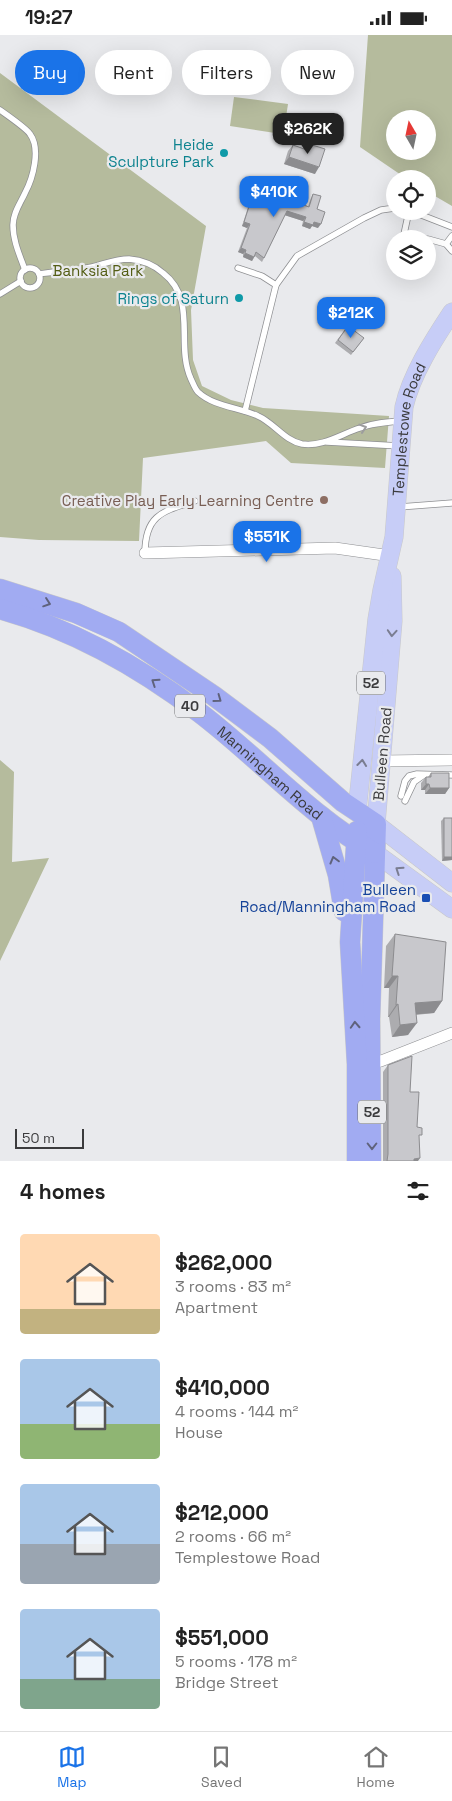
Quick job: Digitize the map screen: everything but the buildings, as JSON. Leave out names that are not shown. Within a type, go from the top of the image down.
[{"type":"highway","name":"Manningham Road","points":[[0,589],[76,613],[119,632],[214,696],[270,738],[342,802],[376,824]]},
{"type":"highway","name":"Manningham Road","points":[[0,609],[24,615],[100,649],[150,679],[201,714],[321,815],[357,843],[375,853]]},
{"type":"highway","points":[[67,634],[76,613]]},
{"type":"highway","name":"Bulleen Road","points":[[350,942],[357,843],[357,811]]},
{"type":"highway","name":"Bulleen Road","points":[[321,815],[338,875],[350,942],[364,1063],[371,1161]]},
{"type":"highway","name":"Bulleen Road","points":[[357,1161],[364,1063],[370,1019],[376,824]]},
{"type":"main road","name":"Templestowe Road","points":[[390,556],[394,537],[402,421],[406,397],[410,386],[452,312]]},
{"type":"main road","name":"Bulleen Road","points":[[376,824],[392,621],[393,584],[390,556]]},
{"type":"main road","name":"Bulleen Road","points":[[357,811],[377,619],[390,556]]},
{"type":"main road","name":"Manningham Road","points":[[376,824],[452,883]]},
{"type":"main road","name":"Manningham Road","points":[[375,853],[452,909]]},
{"type":"street","points":[[145,553],[335,548],[390,556]]},
{"type":"street","points":[[382,761],[452,759]]},
{"type":"street","points":[[364,1063],[391,1057],[452,1033]]},
{"type":"lane","points":[[0,110],[30,134],[34,145],[35,160],[32,179],[16,211],[13,224],[15,241],[25,270]]},
{"type":"lane","points":[[245,411],[276,285],[297,256],[364,218],[386,209]]},
{"type":"lane","points":[[434,220],[452,227]]},
{"type":"lane","points":[[446,244],[452,236]]},
{"type":"lane","points":[[436,242],[446,244],[452,251]]},
{"type":"lane","points":[[39,273],[90,268],[122,260],[142,261],[170,278],[181,296],[187,371],[197,391],[207,399],[256,415],[270,422],[294,442],[400,446]]},
{"type":"lane","points":[[238,268],[262,276],[276,285]]},
{"type":"lane","points":[[34,269],[39,273],[40,280],[34,287],[25,286],[21,281],[21,275],[25,270],[34,269]]},
{"type":"lane","points":[[0,294],[21,281]]},
{"type":"lane","points":[[325,442],[367,426],[402,421]]},
{"type":"lane","points":[[145,553],[146,535],[156,518],[164,511],[195,501]]},
{"type":"lane","points":[[396,507],[452,503]]},
{"type":"lane","points":[[403,799],[405,781],[409,776],[452,775]]},
{"type":"green space","points":[[368,35],[452,35],[452,206],[436,197],[436,170],[394,170],[360,147]]},
{"type":"green space","name":"Banksia Park","points":[[0,73],[15,84],[15,95],[30,95],[206,226],[191,310],[193,360],[202,386],[231,400],[263,408],[389,416],[385,468],[291,463],[266,441],[143,458],[139,541],[39,540],[0,537]]},
{"type":"green space","points":[[234,97],[288,104],[284,130],[275,133],[230,126]]},
{"type":"green space","points":[[0,760],[14,772],[12,862],[49,858],[0,961]]},
{"type":"place","name":"Heide Sculpture Park","points":[[224,153]]},
{"type":"place","name":"Rings of Saturn","points":[[239,298]]},
{"type":"place","name":"Creative Play Early Learning Centre","points":[[324,500]]},
{"type":"place","name":"Bulleen Road/Manningham Road","points":[[426,898]]}]
